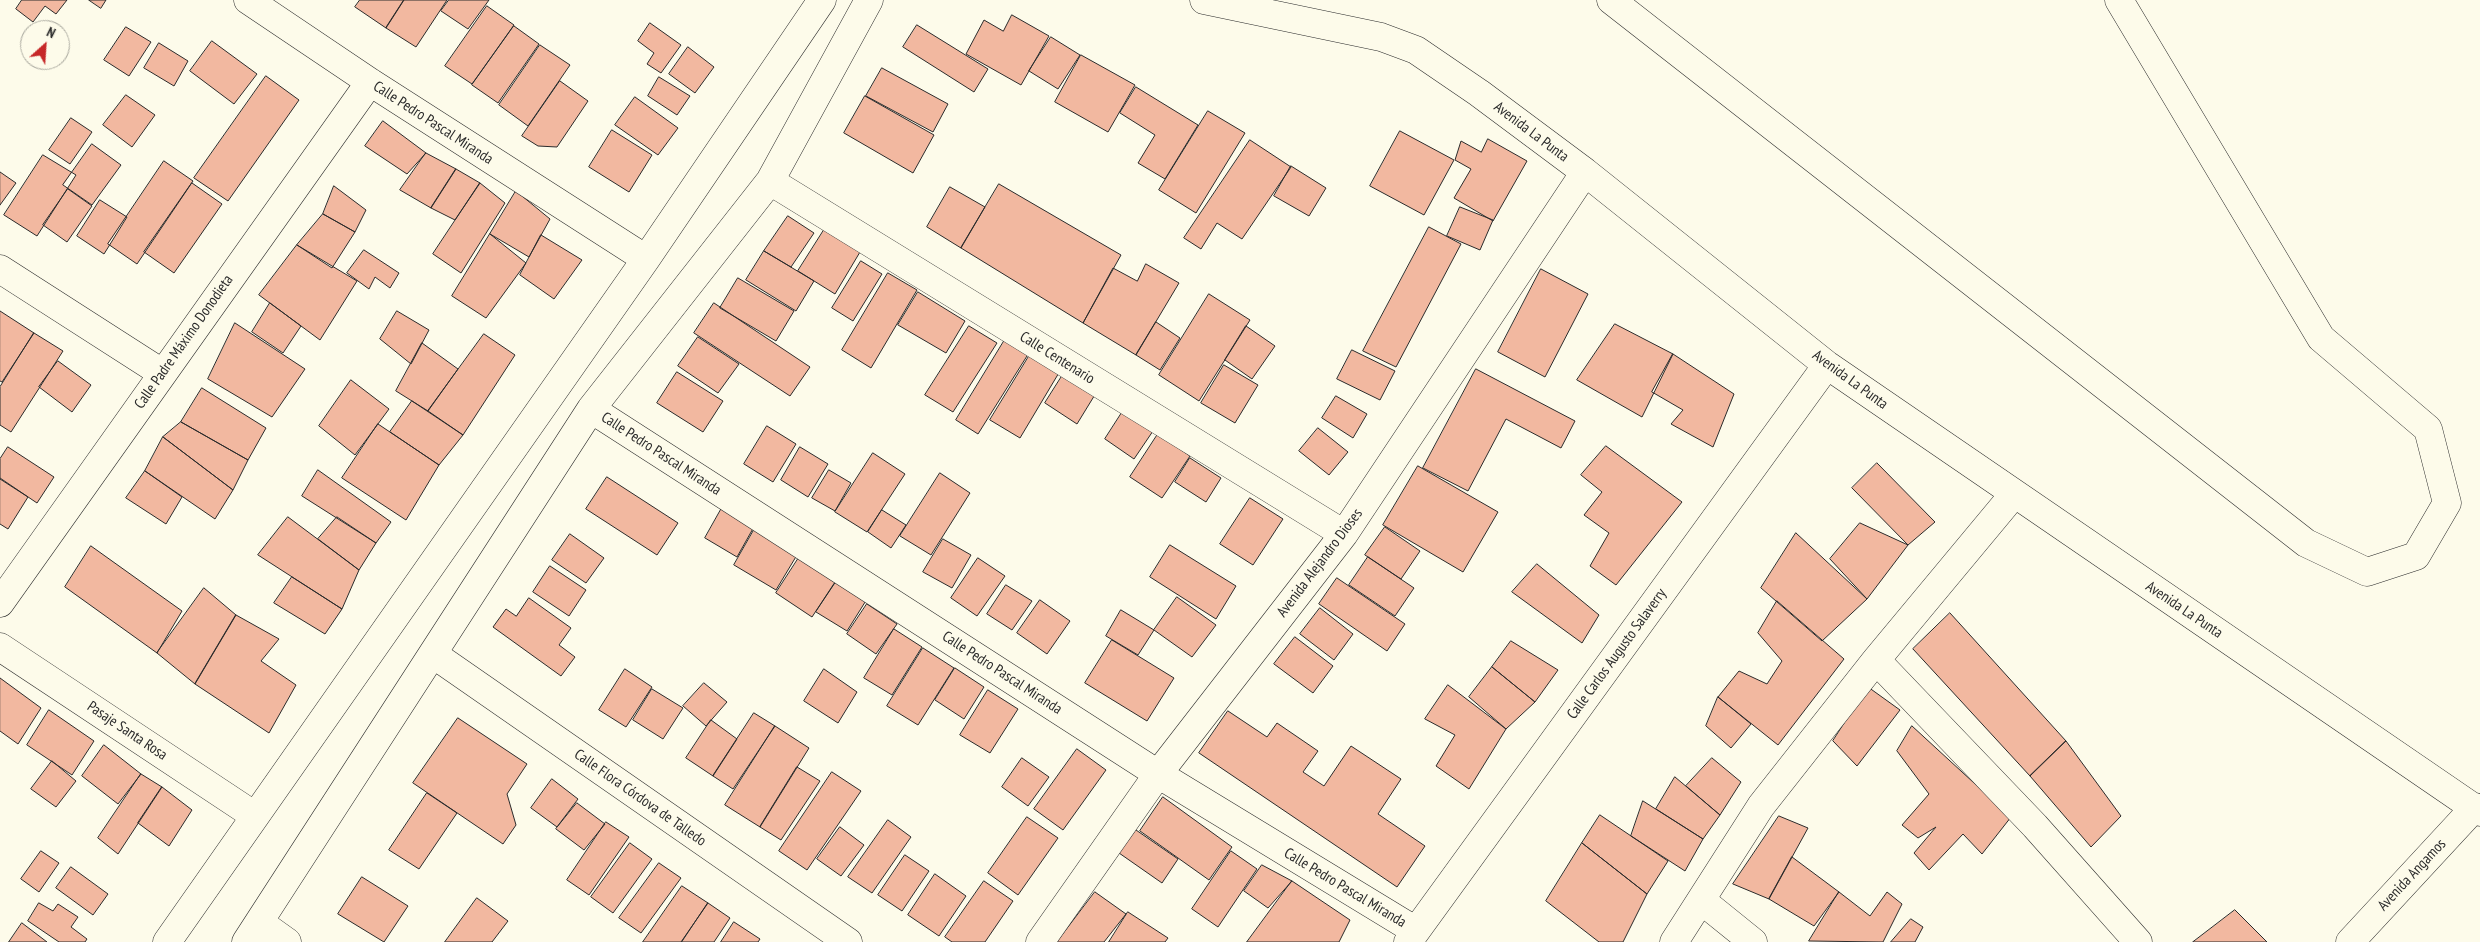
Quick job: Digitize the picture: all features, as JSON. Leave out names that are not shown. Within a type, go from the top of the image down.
[{"type":"street","name":"Calle Pedro Pascal Miranda","points":[[248,0],[370,82],[646,259]]},
{"type":"street","points":[[167,942],[646,259],[822,0]]},
{"type":"street","points":[[288,942],[252,932],[591,409],[770,181],[869,0]]},
{"type":"street","name":"Avenida La Punta","points":[[1204,0],[1381,37],[1416,50],[1479,93],[1584,172],[1826,365],[2478,810]]},
{"type":"street","points":[[1611,0],[2306,543],[2367,572],[2416,556],[2447,503],[2428,429],[2321,338],[2119,0]]},
{"type":"street","name":"Calle Padre Máximo Donodieta","points":[[0,603],[370,82]]},
{"type":"street","name":"Avenida Alejandro Dioses","points":[[1040,942],[1158,774],[1344,534],[1584,172]]},
{"type":"street","name":"Calle Centenario","points":[[770,181],[1344,534]]},
{"type":"street","points":[[0,269],[162,373]]},
{"type":"street","name":"Calle Carlos Augusto Salaverry","points":[[1412,937],[1826,365]]},
{"type":"street","name":"Calle Pedro Pascal Miranda","points":[[591,409],[1412,937]]},
{"type":"street","points":[[1674,942],[1761,806],[1876,660],[2014,494]]},
{"type":"street","name":"Pasaje Santa Rosa","points":[[0,647],[255,816]]},
{"type":"street","name":"Calle Flora Córdova de Talledo","points":[[433,654],[848,942]]},
{"type":"street","points":[[1876,660],[2035,826],[2138,942]]},
{"type":"street","name":"Avenida Angamos","points":[[2350,942],[2478,810]]},
{"type":"street","points":[[1701,900],[1753,942]]},
{"type":"building","points":[[22,0],[67,0],[56,14],[45,6],[34,20],[30,20],[16,9]]},
{"type":"building","points":[[89,0],[106,0],[101,8]]},
{"type":"building","points":[[360,0],[404,0],[386,28],[355,7]]},
{"type":"building","points":[[404,0],[447,0],[416,47],[386,28]]},
{"type":"building","points":[[449,0],[489,0],[468,29],[441,11]]},
{"type":"building","points":[[487,6],[514,25],[472,84],[445,66]]},
{"type":"building","points":[[1012,15],[1049,36],[1021,85],[966,54],[984,20],[1003,31]]},
{"type":"building","points":[[650,23],[681,45],[661,73],[647,64],[654,53],[638,41]]},
{"type":"building","points":[[917,25],[988,69],[974,92],[903,47]]},
{"type":"building","points":[[514,26],[539,44],[498,103],[472,85]]},
{"type":"building","points":[[126,27],[151,42],[129,76],[104,60]]},
{"type":"building","points":[[1051,37],[1080,55],[1058,89],[1029,71]]},
{"type":"building","points":[[212,41],[257,74],[234,104],[190,71]]},
{"type":"building","points":[[159,43],[188,61],[174,86],[144,68]]},
{"type":"building","points":[[540,45],[570,65],[528,126],[499,105]]},
{"type":"building","points":[[688,47],[714,67],[695,93],[669,74]]},
{"type":"building","points":[[1081,55],[1135,85],[1108,132],[1055,102]]},
{"type":"building","points":[[882,68],[948,104],[933,132],[866,96]]},
{"type":"building","points":[[266,76],[299,100],[228,201],[194,178]]},
{"type":"building","points":[[659,77],[690,96],[677,115],[648,96]]},
{"type":"building","points":[[560,81],[588,101],[557,147],[538,146],[522,136]]},
{"type":"building","points":[[1136,87],[1198,125],[1165,179],[1138,163],[1155,135],[1120,113]]},
{"type":"building","points":[[126,95],[155,115],[132,147],[103,125]]},
{"type":"building","points":[[865,96],[934,135],[913,173],[844,133]]},
{"type":"building","points":[[635,97],[678,128],[658,155],[615,125]]},
{"type":"building","points":[[1208,111],[1245,133],[1196,213],[1159,190]]},
{"type":"building","points":[[71,118],[92,132],[70,164],[49,150]]},
{"type":"building","points":[[383,121],[426,153],[407,174],[365,146]]},
{"type":"building","points":[[612,130],[652,155],[629,192],[589,167]]},
{"type":"building","points":[[1400,131],[1454,160],[1424,215],[1370,186]]},
{"type":"building","points":[[1488,139],[1527,161],[1493,221],[1454,198],[1471,169],[1455,160],[1461,141],[1481,152]]},
{"type":"building","points":[[1250,140],[1291,167],[1242,239],[1217,223],[1201,249],[1184,238]]},
{"type":"building","points":[[92,144],[121,165],[92,205],[63,185]]},
{"type":"building","points":[[426,153],[456,169],[431,208],[400,190]]},
{"type":"building","points":[[43,155],[76,175],[37,236],[4,215]]},
{"type":"building","points":[[164,161],[193,181],[137,264],[108,244]]},
{"type":"building","points":[[1291,166],[1326,188],[1309,216],[1274,196]]},
{"type":"building","points":[[456,169],[480,183],[455,220],[431,208]]},
{"type":"building","points":[[0,172],[16,183],[0,205]]},
{"type":"building","points":[[192,183],[222,204],[174,273],[144,252]]},
{"type":"building","points":[[480,183],[505,203],[461,273],[433,254]]},
{"type":"building","points":[[999,184],[1121,255],[1083,323],[961,248]]},
{"type":"building","points":[[334,186],[366,210],[355,232],[323,214]]},
{"type":"building","points":[[950,187],[985,207],[961,248],[927,227]]},
{"type":"building","points":[[68,189],[92,206],[67,242],[43,225]]},
{"type":"building","points":[[516,191],[550,219],[529,257],[490,234]]},
{"type":"building","points":[[100,200],[127,217],[104,254],[77,236]]},
{"type":"building","points":[[1460,207],[1493,220],[1480,250],[1447,236]]},
{"type":"building","points":[[323,214],[355,232],[332,268],[297,245]]},
{"type":"building","points":[[788,216],[814,233],[791,267],[764,251]]},
{"type":"building","points":[[1429,227],[1461,244],[1396,367],[1363,351]]},
{"type":"building","points":[[824,230],[860,252],[835,294],[798,271]]},
{"type":"building","points":[[490,234],[526,263],[486,318],[452,296]]},
{"type":"building","points":[[541,235],[582,260],[554,299],[520,275]]},
{"type":"building","points":[[297,245],[357,281],[320,340],[259,295]]},
{"type":"building","points":[[364,250],[399,273],[390,288],[375,277],[369,289],[347,273]]},
{"type":"building","points":[[764,251],[814,281],[796,311],[746,280]]},
{"type":"building","points":[[861,261],[882,274],[853,321],[832,308]]},
{"type":"building","points":[[1146,264],[1179,283],[1136,355],[1083,323],[1113,268],[1137,281]]},
{"type":"building","points":[[1541,269],[1588,294],[1545,377],[1498,352]]},
{"type":"building","points":[[888,273],[917,290],[871,368],[842,350]]},
{"type":"building","points":[[738,278],[794,311],[776,341],[720,308]]},
{"type":"building","points":[[918,292],[965,321],[946,353],[898,325]]},
{"type":"building","points":[[1209,294],[1250,320],[1199,401],[1159,375]]},
{"type":"building","points":[[270,303],[301,326],[283,353],[252,332]]},
{"type":"building","points":[[714,303],[810,367],[790,396],[694,333]]},
{"type":"building","points":[[0,311],[34,333],[2,382],[0,381]]},
{"type":"building","points":[[397,311],[429,330],[411,364],[380,339]]},
{"type":"building","points":[[1156,322],[1180,338],[1160,370],[1136,355]]},
{"type":"building","points":[[235,323],[305,369],[272,417],[208,379]]},
{"type":"building","points":[[1615,324],[1673,354],[1642,417],[1577,380]]},
{"type":"building","points":[[969,326],[997,343],[953,412],[925,395]]},
{"type":"building","points":[[1246,326],[1275,346],[1252,379],[1225,360]]},
{"type":"building","points":[[34,333],[63,351],[11,432],[0,425],[0,387]]},
{"type":"building","points":[[1009,333],[1032,348],[978,434],[956,420]]},
{"type":"building","points":[[484,334],[515,355],[463,435],[428,411]]},
{"type":"building","points":[[698,337],[739,364],[718,393],[678,366]]},
{"type":"building","points":[[422,343],[458,369],[428,411],[396,391]]},
{"type":"building","points":[[1352,350],[1395,371],[1380,400],[1337,379]]},
{"type":"building","points":[[1031,353],[1060,371],[1020,438],[990,420]]},
{"type":"building","points":[[1673,354],[1734,394],[1713,447],[1671,424],[1683,410],[1652,392]]},
{"type":"building","points":[[58,361],[91,385],[72,412],[39,387]]},
{"type":"building","points":[[1224,365],[1258,385],[1235,423],[1201,403]]},
{"type":"building","points":[[1476,369],[1575,421],[1561,448],[1506,419],[1468,491],[1423,468]]},
{"type":"building","points":[[677,372],[723,401],[703,432],[657,403]]},
{"type":"building","points":[[1064,373],[1096,393],[1077,424],[1045,403]]},
{"type":"building","points":[[351,380],[389,409],[355,455],[319,426]]},
{"type":"building","points":[[202,388],[266,428],[248,460],[181,422]]},
{"type":"building","points":[[1336,396],[1367,414],[1353,438],[1322,418]]},
{"type":"building","points":[[412,401],[463,435],[439,465],[390,432]]},
{"type":"building","points":[[1123,411],[1153,431],[1134,459],[1105,439]]},
{"type":"building","points":[[181,422],[248,460],[233,490],[163,437]]},
{"type":"building","points":[[378,424],[439,465],[406,520],[342,478]]},
{"type":"building","points":[[767,426],[796,444],[773,482],[744,464]]},
{"type":"building","points":[[1318,428],[1348,452],[1329,475],[1299,451]]},
{"type":"building","points":[[1158,434],[1190,456],[1162,498],[1130,477]]},
{"type":"building","points":[[163,437],[233,490],[215,519],[145,471]]},
{"type":"building","points":[[1606,446],[1682,502],[1616,585],[1590,566],[1609,533],[1584,515],[1602,492],[1581,475]]},
{"type":"building","points":[[8,447],[54,477],[37,503],[0,478],[0,459]]},
{"type":"building","points":[[800,447],[828,464],[808,497],[781,480]]},
{"type":"building","points":[[873,453],[905,474],[867,532],[835,512]]},
{"type":"building","points":[[1190,458],[1221,478],[1206,502],[1175,482]]},
{"type":"building","points":[[1877,463],[1935,522],[1908,545],[1852,488]]},
{"type":"building","points":[[1418,466],[1498,512],[1463,572],[1383,525]]},
{"type":"building","points":[[318,470],[391,522],[376,543],[302,496]]},
{"type":"building","points":[[829,470],[851,483],[835,511],[812,498]]},
{"type":"building","points":[[145,471],[182,497],[166,524],[126,498]]},
{"type":"building","points":[[940,473],[970,493],[931,555],[900,536]]},
{"type":"building","points":[[607,477],[678,523],[657,555],[586,509]]},
{"type":"building","points":[[0,479],[28,497],[8,529],[0,524]]},
{"type":"building","points":[[1250,498],[1283,519],[1253,565],[1220,544]]},
{"type":"building","points":[[723,506],[755,525],[737,557],[705,538]]},
{"type":"building","points":[[882,510],[906,525],[891,548],[868,532]]},
{"type":"building","points":[[288,517],[359,570],[342,609],[258,555]]},
{"type":"building","points":[[337,517],[376,543],[359,570],[318,539]]},
{"type":"building","points":[[1860,523],[1908,545],[1867,599],[1830,559]]},
{"type":"building","points":[[1385,527],[1420,551],[1401,579],[1365,555]]},
{"type":"building","points":[[754,530],[797,555],[776,590],[734,565]]},
{"type":"building","points":[[1796,533],[1867,599],[1822,641],[1761,588]]},
{"type":"building","points":[[570,534],[604,558],[586,583],[552,560]]},
{"type":"building","points":[[943,539],[971,555],[952,588],[923,572]]},
{"type":"building","points":[[1170,545],[1236,586],[1216,619],[1150,577]]},
{"type":"building","points":[[91,546],[182,611],[157,653],[65,587]]},
{"type":"building","points":[[800,556],[837,579],[812,617],[776,593]]},
{"type":"building","points":[[1368,557],[1414,588],[1395,616],[1349,585]]},
{"type":"building","points":[[978,558],[1005,576],[977,616],[951,598]]},
{"type":"building","points":[[1537,564],[1599,615],[1582,643],[1512,592]]},
{"type":"building","points":[[550,566],[586,590],[569,616],[533,592]]},
{"type":"building","points":[[292,577],[342,609],[325,634],[274,603]]},
{"type":"building","points":[[1337,578],[1405,624],[1387,651],[1319,604]]},
{"type":"building","points":[[838,579],[867,599],[847,631],[816,612]]},
{"type":"building","points":[[1006,585],[1032,601],[1012,630],[987,614]]},
{"type":"building","points":[[204,588],[236,615],[195,684],[157,653]]},
{"type":"building","points":[[1177,597],[1216,625],[1192,657],[1154,630]]},
{"type":"building","points":[[529,598],[571,628],[559,645],[575,657],[561,676],[493,627],[506,609],[516,616]]},
{"type":"building","points":[[1040,600],[1070,621],[1047,654],[1017,633]]},
{"type":"building","points":[[1777,601],[1844,659],[1778,745],[1718,697],[1739,671],[1767,684],[1782,661],[1758,633]]},
{"type":"building","points":[[867,604],[897,624],[876,654],[847,634]]},
{"type":"building","points":[[1320,608],[1353,634],[1334,660],[1300,634]]},
{"type":"building","points":[[1121,610],[1154,630],[1138,655],[1106,636]]},
{"type":"building","points":[[1950,613],[2066,741],[2030,776],[1913,649]]},
{"type":"building","points":[[236,615],[279,639],[261,661],[296,685],[269,733],[195,684]]},
{"type":"building","points":[[894,629],[922,647],[892,695],[864,678]]},
{"type":"building","points":[[1295,637],[1333,666],[1313,693],[1274,664]]},
{"type":"building","points":[[1112,640],[1174,678],[1147,721],[1085,683]]},
{"type":"building","points":[[1511,641],[1558,670],[1535,702],[1492,667]]},
{"type":"building","points":[[923,648],[954,668],[918,725],[887,706]]},
{"type":"building","points":[[1492,667],[1535,702],[1506,729],[1469,697]]},
{"type":"building","points":[[955,668],[984,687],[964,719],[935,700]]},
{"type":"building","points":[[625,669],[652,687],[626,727],[599,710]]},
{"type":"building","points":[[824,669],[857,692],[838,723],[804,701]]},
{"type":"building","points":[[0,678],[41,708],[18,744],[0,731]]},
{"type":"building","points":[[704,683],[727,702],[706,726],[683,706]]},
{"type":"building","points":[[1448,685],[1506,729],[1469,789],[1436,766],[1455,735],[1425,719]]},
{"type":"building","points":[[1868,687],[1900,710],[1857,766],[1833,741]]},
{"type":"building","points":[[652,689],[683,708],[663,739],[633,720]]},
{"type":"building","points":[[988,690],[1018,709],[990,753],[960,735]]},
{"type":"building","points":[[1718,697],[1751,724],[1731,748],[1706,726]]},
{"type":"building","points":[[49,710],[94,741],[72,775],[27,745]]},
{"type":"building","points":[[1228,711],[1267,737],[1277,723],[1318,751],[1303,772],[1324,786],[1351,746],[1401,779],[1378,814],[1425,846],[1397,887],[1199,753]]},
{"type":"building","points":[[754,713],[775,726],[733,789],[713,776]]},
{"type":"building","points":[[458,718],[527,764],[507,794],[516,825],[503,844],[413,783]]},
{"type":"building","points":[[711,720],[737,739],[713,776],[686,758]]},
{"type":"building","points":[[775,726],[809,748],[760,827],[725,805]]},
{"type":"building","points":[[1912,726],[2011,817],[1982,854],[1963,834],[1929,870],[1914,853],[1936,827],[1918,838],[1902,825],[1929,794],[1897,751]]},
{"type":"building","points":[[2066,741],[2121,816],[2091,847],[2030,776]]},
{"type":"building","points":[[104,745],[141,774],[118,804],[82,776]]},
{"type":"building","points":[[1077,749],[1106,770],[1063,830],[1034,809]]},
{"type":"building","points":[[1022,758],[1049,777],[1028,806],[1002,787]]},
{"type":"building","points":[[1712,758],[1741,782],[1720,815],[1686,786]]},
{"type":"building","points":[[52,761],[76,781],[56,807],[31,789]]},
{"type":"building","points":[[797,767],[820,781],[781,840],[760,827]]},
{"type":"building","points":[[832,772],[861,791],[807,870],[779,851]]},
{"type":"building","points":[[141,774],[162,787],[118,854],[98,838]]},
{"type":"building","points":[[1675,777],[1720,815],[1703,839],[1656,809]]},
{"type":"building","points":[[552,779],[578,799],[557,827],[531,808]]},
{"type":"building","points":[[162,787],[192,810],[169,846],[138,823]]},
{"type":"building","points":[[427,793],[457,813],[419,869],[389,850]]},
{"type":"building","points":[[1163,797],[1232,847],[1209,880],[1140,831]]},
{"type":"building","points":[[1643,801],[1703,839],[1685,871],[1631,836]]},
{"type":"building","points":[[577,803],[605,824],[584,850],[556,829]]},
{"type":"building","points":[[1600,815],[1668,861],[1647,894],[1582,843]]},
{"type":"building","points":[[1779,816],[1808,828],[1769,899],[1733,884]]},
{"type":"building","points":[[1027,817],[1058,838],[1018,895],[988,873]]},
{"type":"building","points":[[888,820],[911,837],[872,893],[848,877]]},
{"type":"building","points":[[606,822],[629,837],[589,895],[567,880]]},
{"type":"building","points":[[840,827],[864,845],[841,876],[817,859]]},
{"type":"building","points":[[1136,830],[1178,859],[1162,883],[1119,853]]},
{"type":"building","points":[[630,843],[652,859],[613,913],[591,897]]},
{"type":"building","points":[[1582,843],[1647,894],[1623,942],[1599,942],[1546,901]]},
{"type":"building","points":[[41,851],[59,863],[39,892],[21,879]]},
{"type":"building","points":[[1231,851],[1257,869],[1218,927],[1192,909]]},
{"type":"building","points":[[905,855],[929,871],[902,911],[878,895]]},
{"type":"building","points":[[1792,857],[1839,892],[1814,926],[1769,899]]},
{"type":"building","points":[[659,863],[681,878],[641,933],[619,918]]},
{"type":"building","points":[[1262,865],[1292,881],[1268,908],[1244,891]]},
{"type":"building","points":[[71,867],[108,894],[93,915],[56,888]]},
{"type":"building","points":[[935,874],[966,896],[939,936],[908,915]]},
{"type":"building","points":[[362,877],[408,906],[384,942],[338,914]]},
{"type":"building","points":[[984,881],[1013,901],[985,942],[952,942],[945,937]]},
{"type":"building","points":[[1292,881],[1350,920],[1339,942],[1247,942]]},
{"type":"building","points":[[682,886],[708,903],[681,942],[643,942]]},
{"type":"building","points":[[1095,892],[1126,914],[1104,942],[1057,942]]},
{"type":"building","points":[[1839,892],[1870,916],[1887,892],[1902,904],[1883,942],[1809,941]]},
{"type":"building","points":[[477,898],[508,921],[492,942],[445,942]]},
{"type":"building","points":[[39,903],[53,911],[58,904],[78,917],[71,927],[87,939],[85,942],[59,942],[28,921]]},
{"type":"building","points":[[708,903],[730,918],[714,942],[682,942]]},
{"type":"building","points":[[2235,910],[2267,942],[2193,942]]},
{"type":"building","points":[[1128,912],[1168,938],[1165,942],[1109,942]]},
{"type":"building","points":[[1911,919],[1923,927],[1915,942],[1891,942]]},
{"type":"building","points":[[734,922],[760,939],[758,942],[721,942]]},
{"type":"building","points":[[22,923],[47,942],[9,942]]}]
